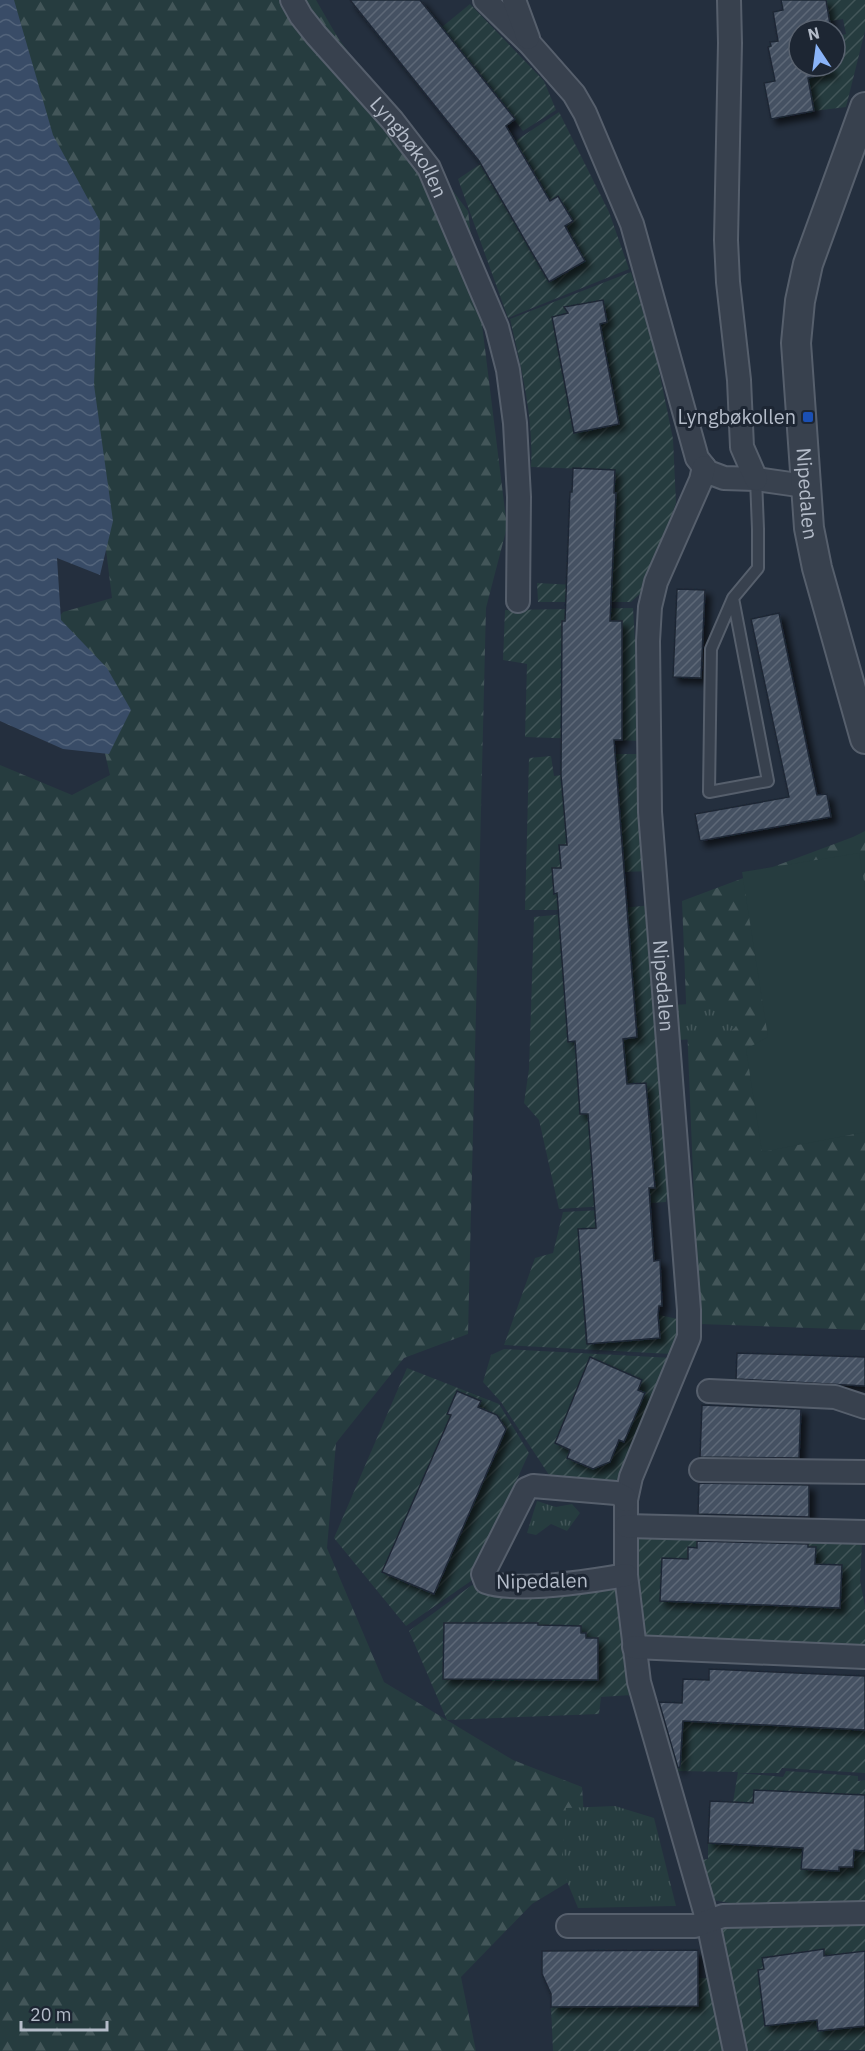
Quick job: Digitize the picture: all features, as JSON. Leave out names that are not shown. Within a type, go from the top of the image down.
[{"type":"street","name":"Lyngbøkollen","points":[[292,0],[316,35],[392,120],[429,168],[497,327],[508,370],[515,423],[519,497],[518,601]]},
{"type":"street","points":[[485,0],[530,44],[574,94],[585,113],[632,224],[697,458],[708,472],[724,478],[756,479],[805,486]]},
{"type":"street","points":[[514,0],[530,44]]},
{"type":"street","points":[[729,0],[726,240],[739,380],[742,447],[756,479]]},
{"type":"street","name":"Nipedalen","points":[[865,107],[808,264],[800,301],[796,343],[809,528],[817,568],[865,739]]},
{"type":"street","name":"Nipedalen","points":[[704,467],[701,480],[656,582],[650,607],[648,640],[650,812],[689,1310],[689,1337],[631,1477],[626,1500],[626,1575],[634,1647],[645,1702],[708,1922],[735,2051]]},
{"type":"street","points":[[709,1391],[835,1397],[865,1407]]},
{"type":"street","points":[[701,1470],[865,1472]]},
{"type":"street","name":"Nipedalen","points":[[626,1500],[616,1493],[533,1486],[526,1489],[483,1574],[486,1582],[524,1586],[581,1582],[626,1575]]},
{"type":"street","points":[[626,1526],[865,1532],[865,1526]]},
{"type":"street","points":[[634,1647],[865,1657]]},
{"type":"street","points":[[568,1926],[695,1926],[723,1916],[865,1913]]},
{"type":"lane","points":[[733,598],[768,781],[709,792],[711,649],[733,598],[758,568],[756,479]]},
{"type":"green space","points":[[0,0],[316,0],[338,38],[468,211],[507,527],[486,608],[468,1334],[404,1358],[336,1443],[327,1548],[384,1682],[513,1760],[582,1787],[588,1870],[532,1904],[461,1977],[476,2051],[0,2051],[0,765],[72,795],[110,775],[91,693],[43,636],[63,612],[112,598],[86,389]]},
{"type":"green space","points":[[826,0],[865,0],[865,31],[846,107],[814,111],[808,78],[847,78],[847,18],[821,18]]},
{"type":"green space","points":[[470,4],[544,81],[556,110],[523,131],[442,27]]},
{"type":"green space","points":[[559,112],[609,212],[629,269],[508,318],[458,179]]},
{"type":"green space","points":[[631,272],[655,351],[673,439],[676,503],[645,589],[631,602],[538,602],[537,583],[612,587],[615,470],[531,467],[529,411],[510,319]]},
{"type":"green space","points":[[633,608],[641,741],[525,737],[527,664],[503,660],[505,610]]},
{"type":"green space","points":[[589,754],[640,754],[649,871],[625,872],[617,769]]},
{"type":"green space","points":[[551,756],[554,776],[562,775],[567,845],[559,845],[561,868],[552,869],[554,893],[564,893],[565,910],[525,910],[529,758]]},
{"type":"green space","points":[[865,831],[865,1330],[699,1324],[682,901]]},
{"type":"green space","points":[[859,853],[865,887],[865,1132],[762,1152],[746,1049],[768,1037],[742,872]]},
{"type":"green space","points":[[652,905],[670,1171],[666,1202],[559,1209],[539,1120],[524,1103],[529,1069],[534,917]]},
{"type":"green space","points":[[720,1002],[738,1007],[739,1020],[734,1028],[728,1033],[711,1038],[675,1040],[674,1005]]},
{"type":"green space","points":[[640,1208],[596,1228],[578,1229],[586,1344],[659,1338],[645,1316],[659,1315],[678,1319],[676,1343],[671,1354],[504,1345],[535,1258],[553,1253],[563,1212]]},
{"type":"green space","points":[[504,1349],[673,1358],[623,1479],[615,1482],[553,1481],[501,1402],[483,1382],[491,1355]]},
{"type":"green space","points":[[407,1368],[499,1404],[529,1453],[471,1581],[406,1626],[334,1538]]},
{"type":"green space","points":[[537,1501],[556,1507],[572,1504],[580,1513],[567,1531],[551,1524],[536,1535],[527,1533]]},
{"type":"green space","points":[[640,1535],[862,1543],[860,1581],[865,1606],[865,1648],[650,1641],[637,1625],[634,1543]]},
{"type":"green space","points":[[617,1584],[631,1695],[601,1697],[599,1714],[447,1720],[409,1631],[472,1585],[487,1589]]},
{"type":"green space","points":[[683,1721],[865,1730],[865,1773],[782,1768],[779,1773],[739,1773],[783,1777],[786,1771],[858,1776],[858,1781],[865,1780],[865,1795],[754,1790],[753,1803],[733,1802],[738,1772],[674,1771],[665,1727],[682,1728]]},
{"type":"green space","points":[[615,1806],[654,1818],[676,1906],[578,1908],[561,1867],[566,1808]]},
{"type":"green space","points":[[708,1843],[865,1851],[865,1906],[736,1904],[713,1900],[696,1861],[708,1859]]},
{"type":"green space","points":[[865,1918],[865,2050],[740,2051],[718,1941],[722,1923]]},
{"type":"green space","points":[[698,1978],[714,1978],[726,2051],[553,2051],[551,2007]]},
{"type":"water","points":[[0,0],[14,0],[53,135],[100,221],[94,385],[113,521],[100,575],[57,558],[61,620],[107,668],[131,710],[109,754],[63,749],[0,721]]},
{"type":"building","points":[[350,0],[420,0],[515,119],[506,126],[550,201],[558,196],[573,221],[565,226],[585,261],[549,282],[479,161]]},
{"type":"building","points":[[781,0],[826,0],[829,18],[787,18],[787,78],[808,78],[814,111],[771,119],[764,83],[775,81],[768,47],[771,46],[770,42],[778,41],[773,12],[783,10]]},
{"type":"building","points":[[603,300],[607,322],[600,324],[619,424],[574,433],[552,317],[568,313],[564,307]]},
{"type":"building","points":[[573,468],[615,470],[610,621],[622,621],[622,740],[614,740],[637,1037],[623,1039],[627,1084],[646,1083],[655,1188],[649,1188],[654,1261],[660,1260],[662,1306],[659,1306],[658,1315],[660,1338],[587,1344],[578,1229],[596,1228],[591,1154],[588,1114],[580,1114],[575,1041],[568,1042],[557,893],[554,894],[552,868],[561,868],[559,845],[567,845],[561,775],[562,621],[565,621]]},
{"type":"building","points":[[677,589],[705,590],[701,678],[673,677]]},
{"type":"building","points":[[779,613],[817,795],[827,794],[831,817],[700,841],[695,814],[789,797],[751,619]]},
{"type":"building","points":[[737,1353],[865,1357],[865,1386],[736,1379]]},
{"type":"building","points":[[590,1357],[642,1380],[638,1390],[645,1393],[624,1442],[619,1440],[610,1462],[593,1469],[567,1458],[570,1450],[555,1443]]},
{"type":"building","points":[[457,1391],[481,1401],[478,1407],[497,1415],[506,1429],[434,1594],[382,1572],[451,1415],[447,1414]]},
{"type":"building","points":[[702,1405],[801,1409],[799,1458],[700,1457]]},
{"type":"building","points":[[699,1483],[809,1485],[809,1517],[698,1514]]},
{"type":"building","points":[[697,1541],[808,1544],[808,1547],[816,1547],[815,1564],[842,1565],[840,1608],[660,1601],[662,1558],[688,1559],[688,1547],[697,1548]]},
{"type":"building","points":[[444,1623],[538,1623],[538,1625],[581,1626],[581,1633],[586,1633],[586,1638],[598,1638],[598,1680],[443,1679]]},
{"type":"building","points":[[709,1669],[865,1676],[865,1730],[683,1721],[680,1767],[678,1768],[659,1702],[682,1703],[683,1679],[709,1680]]},
{"type":"building","points":[[754,1790],[865,1795],[865,1851],[854,1850],[853,1867],[839,1867],[839,1871],[801,1869],[803,1848],[708,1843],[710,1801],[753,1803]]},
{"type":"building","points":[[824,1949],[824,1956],[865,1951],[865,2026],[818,2031],[817,2020],[765,2026],[758,1970],[764,1969],[762,1958]]},
{"type":"building","points":[[698,1950],[698,2006],[551,2007],[551,1994],[542,1974],[542,1951]]},
{"type":"place","name":"Lyngbøkollen","points":[[808,417]]}]
